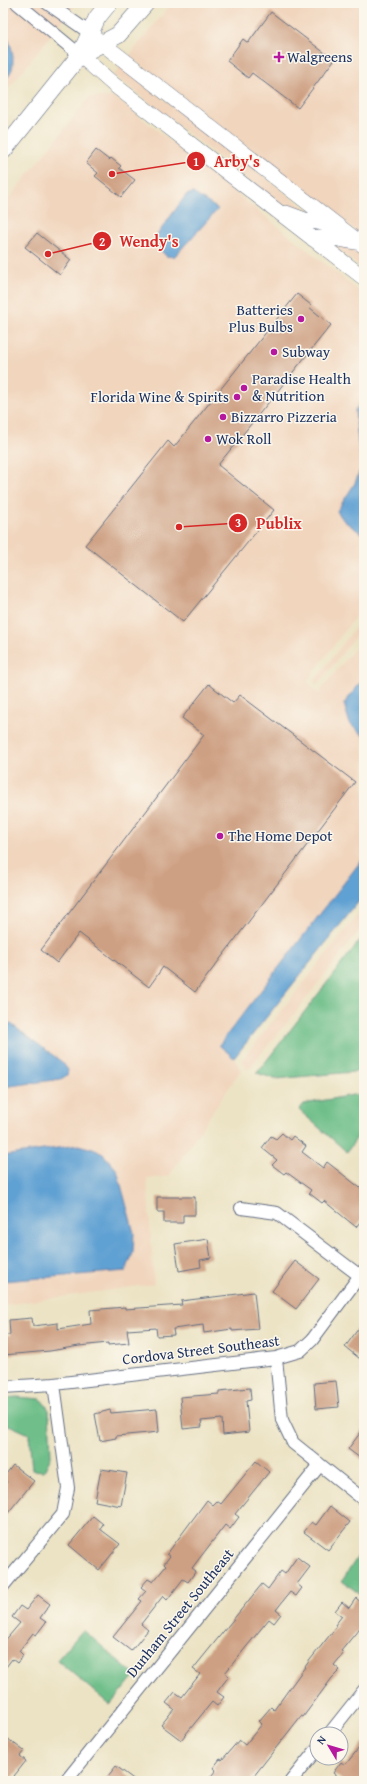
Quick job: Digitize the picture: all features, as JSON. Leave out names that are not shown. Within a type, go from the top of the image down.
[{"type":"main road","points":[[3,151],[80,55],[97,18],[109,3]]},
{"type":"main road","points":[[80,55],[118,35],[146,3]]},
{"type":"street","points":[[17,3],[113,84],[364,278]]},
{"type":"street","points":[[47,3],[90,33],[102,44],[362,244]]},
{"type":"street","points":[[275,210],[305,220],[338,226]]},
{"type":"street","points":[[313,239],[324,237],[335,238],[362,244]]},
{"type":"street","points":[[241,1208],[277,1213],[363,1275]]},
{"type":"street","name":"Cordova Street Southeast","points":[[3,1387],[54,1384],[276,1358],[300,1351],[312,1340],[363,1275]]},
{"type":"street","points":[[276,1358],[282,1420],[293,1443],[319,1466],[364,1500]]},
{"type":"street","points":[[3,1586],[63,1514],[68,1488],[54,1384]]},
{"type":"street","name":"Dunham Street Southeast","points":[[66,1781],[319,1466]]},
{"type":"street","points":[[335,1726],[364,1690]]},
{"type":"street","points":[[291,1781],[309,1758]]},
{"type":"shaded area","points":[[3,3],[77,3],[3,95]]},
{"type":"shaded area","points":[[172,3],[364,3],[364,237],[345,223],[345,220],[340,219],[129,56]]},
{"type":"shaded area","points":[[121,66],[312,214],[278,204],[114,75]]},
{"type":"shaded area","points":[[90,97],[115,97],[364,295],[364,605],[307,681],[318,694],[364,637],[364,678],[344,704],[350,724],[364,736],[364,857],[219,1044],[234,1058],[241,1070],[169,1176],[147,1179],[154,1284],[3,1305],[3,206]]},
{"type":"shaded area","points":[[331,244],[358,249],[364,254],[364,270]]},
{"type":"shaded area","points":[[364,616],[364,626],[317,685],[314,682]]},
{"type":"shaded area","points":[[364,907],[364,924],[292,1017],[247,1070],[242,1060]]},
{"type":"green space","points":[[364,935],[364,1071],[275,1079],[257,1073]]},
{"type":"green space","points":[[364,1093],[364,1127],[347,1152],[299,1110],[304,1104]]},
{"type":"green space","points":[[17,1397],[41,1399],[49,1410],[51,1457],[44,1471],[32,1470],[29,1434],[9,1425],[3,1425],[3,1398]]},
{"type":"green space","points":[[364,1547],[364,1597],[342,1581]]},
{"type":"green space","points":[[83,1630],[135,1675],[110,1705],[57,1660]]},
{"type":"water","points":[[3,31],[10,44],[13,54],[13,64],[9,75],[3,83]]},
{"type":"water","points":[[193,193],[218,209],[174,257],[166,256],[158,247],[157,235],[186,195]]},
{"type":"water","points":[[364,398],[364,535],[344,521],[337,511],[355,483],[362,465],[355,410]]},
{"type":"water","points":[[364,678],[364,736],[350,724],[344,704]]},
{"type":"water","points":[[364,857],[364,895],[234,1058],[219,1045]]},
{"type":"water","points":[[3,1018],[62,1062],[68,1070],[67,1075],[61,1079],[3,1087]]},
{"type":"water","points":[[78,1145],[93,1149],[103,1154],[117,1170],[134,1233],[133,1253],[126,1271],[3,1281],[3,1156]]},
{"type":"building","points":[[271,12],[334,60],[298,108],[252,73],[248,78],[227,61],[243,39],[248,43]]},
{"type":"building","points":[[96,150],[109,160],[111,158],[121,166],[119,168],[135,180],[121,197],[95,176],[98,173],[86,163]]},
{"type":"building","points":[[37,233],[71,260],[60,275],[25,247]]},
{"type":"building","points":[[297,294],[311,305],[309,307],[331,325],[218,465],[274,510],[183,622],[85,545],[168,441],[174,447]]},
{"type":"building","name":"The Home Depot","points":[[209,684],[233,703],[240,695],[355,782],[195,992],[163,967],[149,987],[79,933],[57,963],[41,950],[204,735],[182,718]]},
{"type":"building","points":[[282,1133],[290,1140],[293,1136],[306,1146],[302,1152],[323,1168],[327,1162],[364,1191],[364,1217],[356,1227],[324,1201],[322,1203],[309,1193],[311,1190],[286,1172],[284,1174],[272,1165],[277,1160],[262,1148],[271,1136],[276,1139]]},
{"type":"building","points":[[157,1197],[195,1197],[195,1215],[183,1215],[183,1223],[164,1223],[164,1212],[157,1212]]},
{"type":"building","points":[[208,1239],[211,1258],[200,1260],[201,1267],[179,1271],[175,1244]]},
{"type":"building","points":[[295,1261],[319,1279],[296,1309],[272,1291]]},
{"type":"building","points":[[254,1292],[258,1329],[232,1331],[232,1329],[204,1333],[203,1325],[173,1329],[174,1335],[157,1336],[156,1328],[127,1330],[129,1343],[108,1345],[108,1343],[50,1351],[3,1355],[3,1335],[10,1335],[9,1320],[32,1318],[33,1326],[58,1323],[58,1329],[91,1324],[90,1310],[182,1305],[181,1301]]},
{"type":"building","points":[[364,1321],[364,1362],[345,1347]]},
{"type":"building","points":[[336,1381],[339,1407],[316,1409],[314,1383]]},
{"type":"building","points":[[250,1388],[251,1400],[246,1401],[249,1432],[223,1435],[222,1419],[201,1421],[202,1427],[183,1429],[180,1397],[219,1394],[219,1391]]},
{"type":"building","points":[[157,1409],[159,1432],[116,1436],[116,1438],[100,1441],[95,1414],[110,1410],[111,1413]]},
{"type":"building","points":[[364,1428],[364,1461],[348,1449]]},
{"type":"building","points":[[256,1461],[269,1472],[235,1514],[239,1517],[230,1529],[225,1525],[192,1568],[196,1571],[188,1582],[183,1579],[167,1600],[163,1596],[141,1624],[148,1630],[131,1651],[113,1637],[142,1601],[139,1599],[146,1591],[141,1587],[148,1579],[153,1582],[166,1566],[164,1564],[170,1556],[167,1554],[207,1500],[213,1505],[217,1501],[221,1504]]},
{"type":"building","points":[[13,1465],[34,1481],[3,1519],[3,1488],[7,1482],[3,1478]]},
{"type":"building","points":[[101,1469],[127,1473],[121,1506],[95,1501]]},
{"type":"building","points":[[330,1506],[350,1522],[328,1550],[304,1532],[312,1522],[316,1525]]},
{"type":"building","points":[[93,1516],[103,1524],[100,1529],[120,1544],[99,1570],[69,1545]]},
{"type":"building","points":[[297,1557],[310,1567],[297,1584],[302,1588],[296,1596],[290,1592],[276,1610],[281,1614],[274,1623],[269,1619],[225,1673],[229,1676],[217,1692],[224,1697],[217,1706],[212,1702],[181,1740],[161,1725],[174,1709],[166,1703],[175,1692],[182,1697],[200,1674],[193,1669],[262,1584],[268,1589],[281,1571],[285,1574]]},
{"type":"building","points":[[38,1595],[50,1604],[40,1618],[46,1622],[36,1635],[33,1633],[19,1651],[23,1655],[17,1663],[12,1659],[3,1671],[3,1643],[20,1623],[12,1617],[20,1606],[26,1610]]},
{"type":"building","points":[[356,1598],[364,1605],[364,1623],[341,1651],[344,1653],[334,1665],[340,1670],[332,1678],[303,1717],[301,1716],[250,1781],[207,1781],[216,1770],[213,1768],[220,1759],[222,1760],[239,1740],[245,1745],[262,1724],[259,1721],[271,1707],[274,1710],[337,1626],[335,1625],[342,1616],[335,1611],[342,1602],[349,1608]]},
{"type":"building","points":[[3,1735],[24,1751],[20,1756],[26,1761],[10,1781],[3,1781]]},
{"type":"building","points":[[364,1742],[364,1781],[343,1781],[333,1773],[338,1766],[349,1766],[349,1760]]},
{"type":"building","points":[[116,1766],[136,1781],[104,1781]]},
{"type":"place","name":"Walgreens","points":[[279,57]]},
{"type":"place","name":"Arby's","points":[[112,174]]},
{"type":"place","name":"Wendy's","points":[[48,254]]},
{"type":"place","name":"Batteries Plus Bulbs","points":[[301,319]]},
{"type":"place","name":"Subway","points":[[274,352]]},
{"type":"place","name":"Paradise Health & Nutrition","points":[[244,388]]},
{"type":"place","name":"Florida Wine & Spirits","points":[[237,397]]},
{"type":"place","name":"Bizzarro Pizzeria","points":[[223,417]]},
{"type":"place","name":"Wok Roll","points":[[208,439]]},
{"type":"place","name":"Publix","points":[[179,527]]},
{"type":"place","name":"The Home Depot","points":[[220,836]]}]
